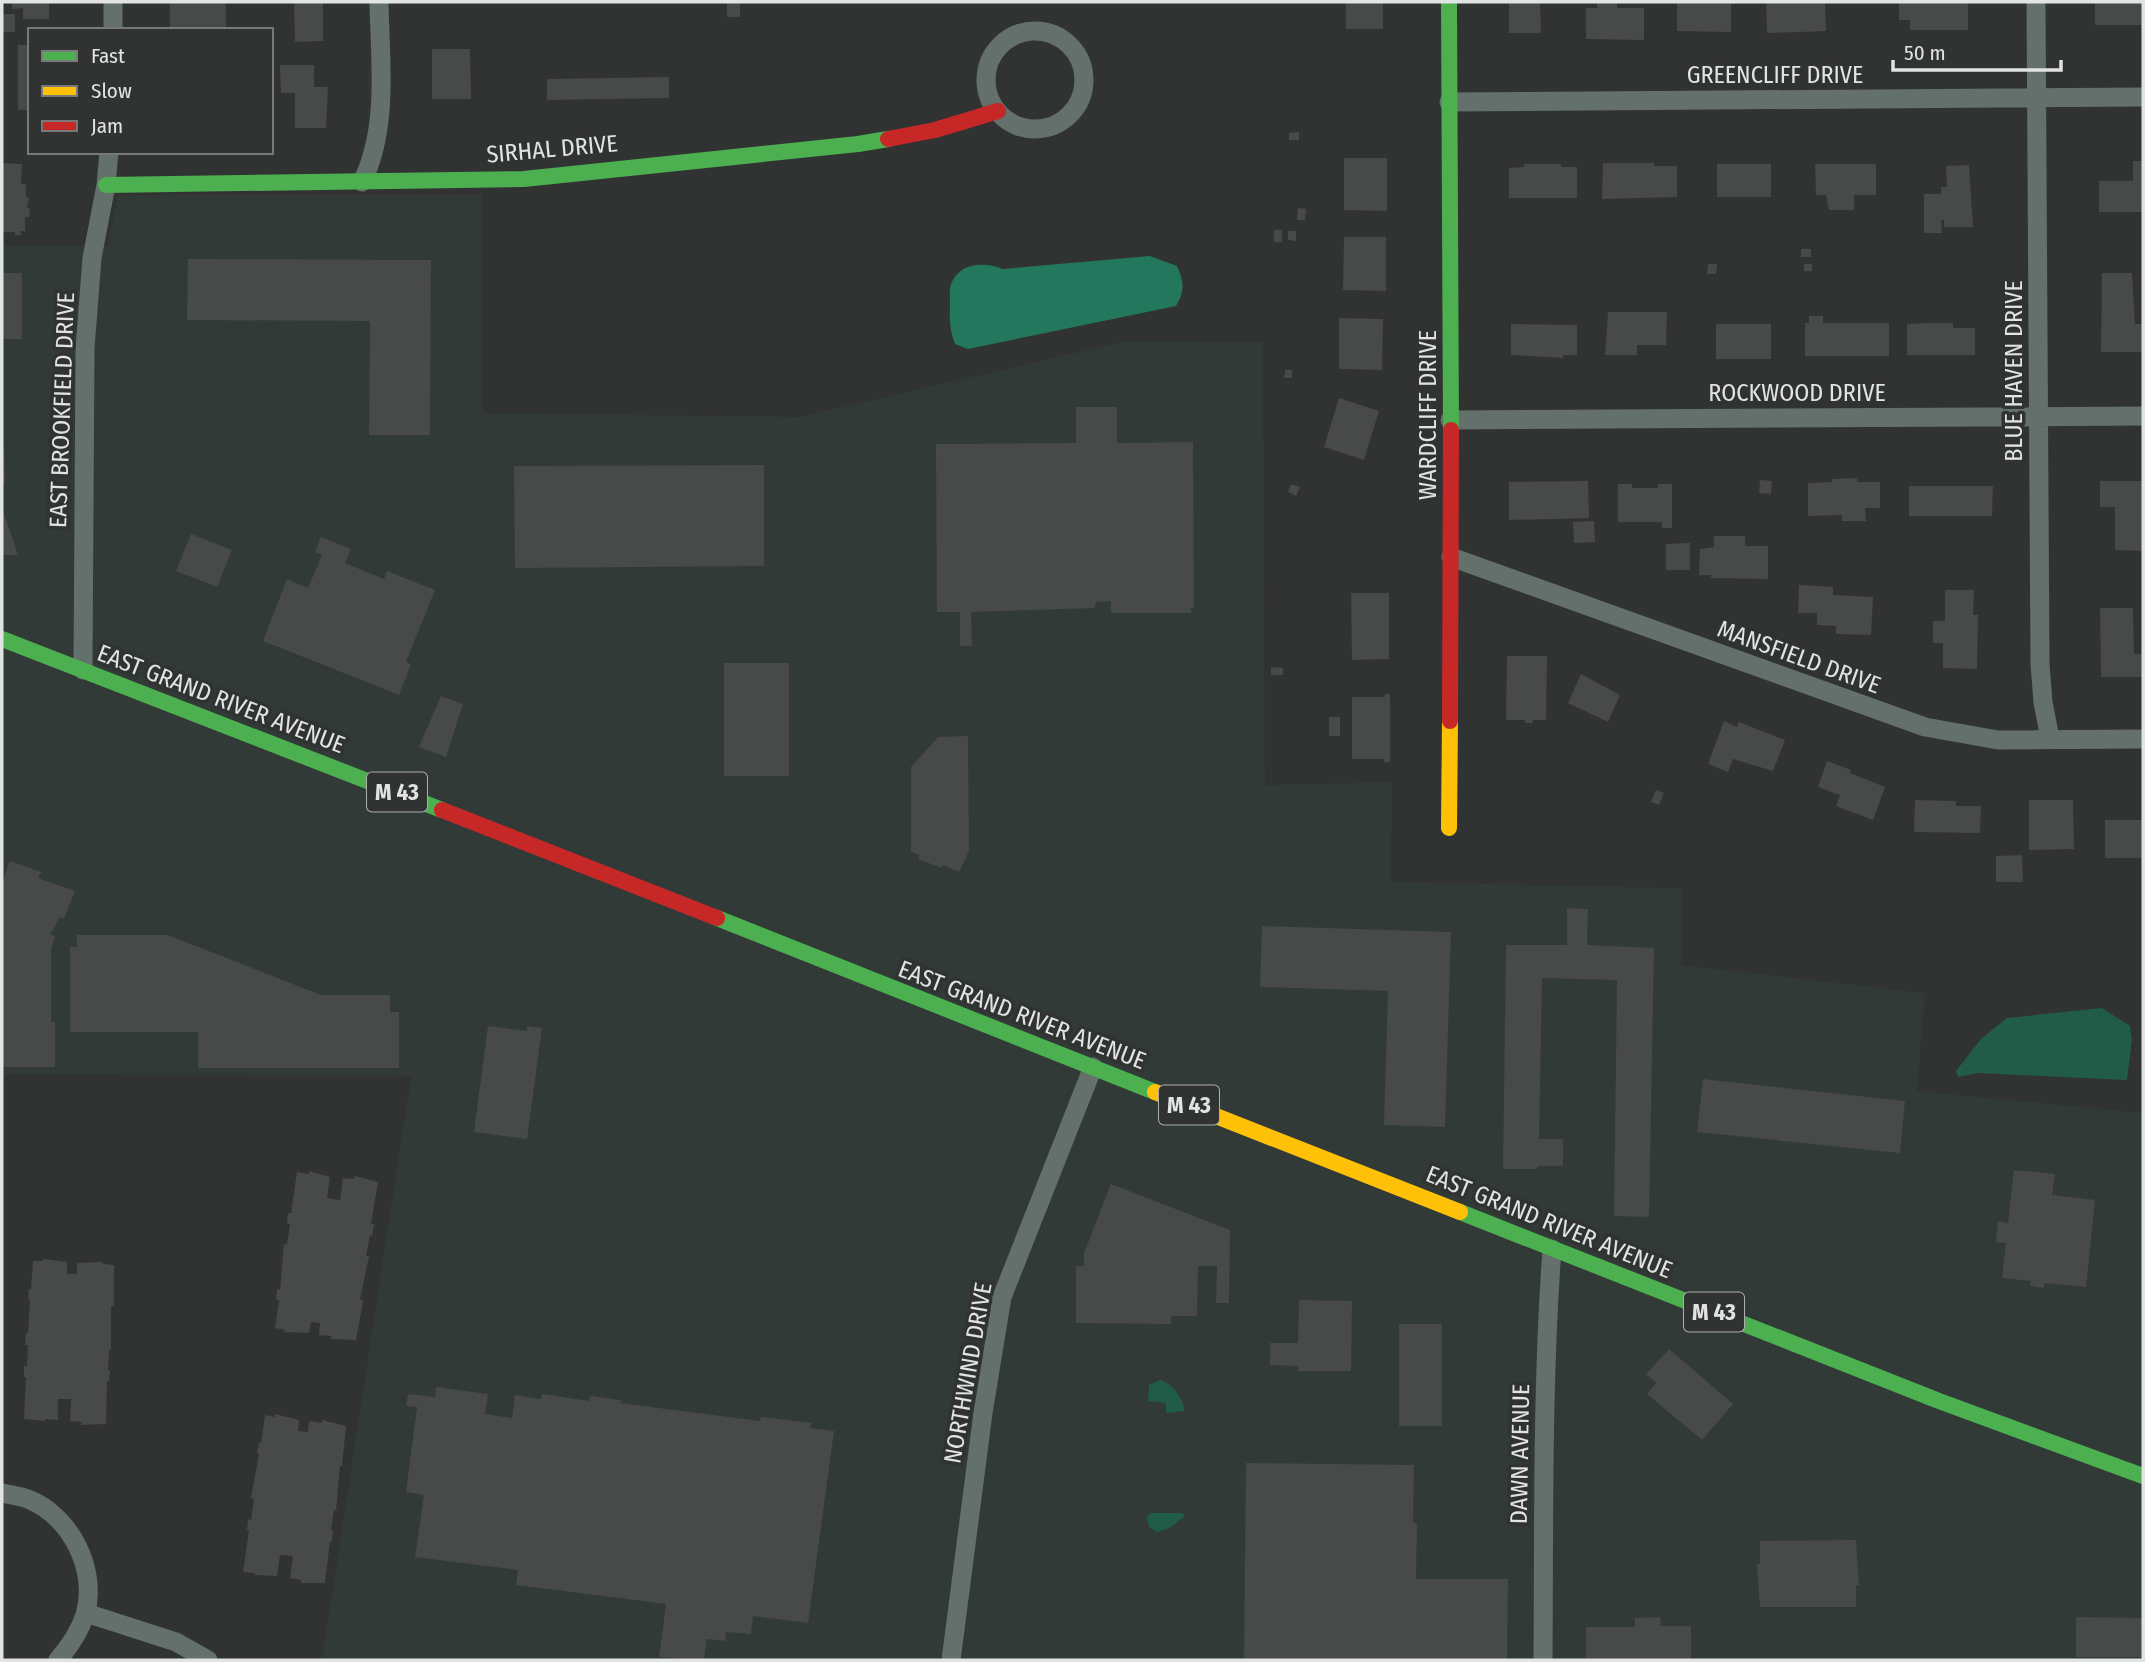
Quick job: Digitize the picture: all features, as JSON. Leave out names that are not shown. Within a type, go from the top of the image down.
[{"type":"main road","name":"WARDCLIFF DRIVE","points":[[1449,2],[1449,828]]},
{"type":"main road","name":"SIRHAL DRIVE","points":[[106,185],[524,179],[858,144],[936,130],[998,111]]},
{"type":"main road","name":"EAST GRAND RIVER AVENUE","points":[[2,639],[214,720],[1939,1401],[2143,1476]]},
{"type":"street","points":[[113,2],[113,28]]},
{"type":"street","points":[[362,182],[373,160],[379,128],[379,2]]},
{"type":"street","name":"BLUE HAVEN DRIVE","points":[[2036,2],[2040,663],[2043,702],[2050,739]]},
{"type":"street","points":[[1029,32],[1053,34],[1067,43],[1078,55],[1084,86],[1080,102],[1057,124],[1042,129],[1025,128],[1010,122],[998,111],[990,98],[988,66],[1007,40],[1029,32]]},
{"type":"street","name":"GREENCLIFF DRIVE","points":[[1449,102],[2143,97]]},
{"type":"street","name":"EAST BROOKFIELD DRIVE","points":[[83,670],[85,355],[92,258],[106,185],[109,154]]},
{"type":"street","name":"ROCKWOOD DRIVE","points":[[1450,420],[2143,416]]},
{"type":"street","name":"MANSFIELD DRIVE","points":[[1451,557],[1925,727],[1998,740],[2143,739]]},
{"type":"street","name":"NORTHWIND DRIVE","points":[[951,1660],[983,1413],[1002,1297],[1093,1067]]},
{"type":"street","name":"DAWN AVENUE","points":[[1543,1660],[1543,1486],[1552,1249]]},
{"type":"street","points":[[2,1493],[29,1500],[58,1518],[78,1546],[88,1579],[86,1613],[74,1642],[58,1660]]},
{"type":"street","points":[[86,1613],[176,1642],[208,1660]]},
{"type":"shaded area","points":[[118,195],[482,195],[483,413],[800,417],[1126,341],[1263,342],[1265,785],[1392,782],[1391,882],[1681,888],[1681,965],[1925,993],[1917,1091],[2143,1113],[2143,1660],[322,1660],[411,1076],[2,1075],[2,245],[108,246]]},
{"type":"shaded area","points":[[1150,256],[1177,266],[1182,286],[1176,306],[968,349],[955,344],[950,320],[950,286],[960,271],[966,268],[988,265],[1003,269]]},
{"type":"shaded area","points":[[2102,1008],[2130,1026],[2132,1040],[2127,1080],[1978,1073],[1958,1077],[1956,1071],[1981,1039],[2007,1018]]},
{"type":"shaded area","points":[[1160,1380],[1177,1392],[1185,1411],[1166,1413],[1166,1403],[1148,1401],[1149,1385]]},
{"type":"shaded area","points":[[1151,1513],[1182,1513],[1185,1516],[1171,1527],[1158,1532],[1148,1524],[1147,1516]]},
{"type":"building","points":[[12,2],[49,2],[49,19],[23,19],[23,8],[12,9]]},
{"type":"building","points":[[170,2],[226,2],[226,28],[168,28]]},
{"type":"building","points":[[294,2],[323,2],[323,41],[295,42]]},
{"type":"building","points":[[727,2],[740,2],[740,17],[727,17]]},
{"type":"building","points":[[1346,2],[1383,2],[1383,29],[1346,29]]},
{"type":"building","points":[[1509,2],[1540,2],[1541,33],[1509,33]]},
{"type":"building","points":[[1597,2],[1617,2],[1617,8],[1644,8],[1644,40],[1586,39],[1586,8],[1597,8]]},
{"type":"building","points":[[1677,2],[1735,2],[1731,4],[1731,32],[1677,31]]},
{"type":"building","points":[[1766,2],[1825,2],[1826,31],[1767,33]]},
{"type":"building","points":[[1899,2],[1968,2],[1968,30],[1910,30],[1910,20],[1899,20]]},
{"type":"building","points":[[2095,2],[2143,2],[2143,25],[2095,25]]},
{"type":"building","points":[[2,14],[15,14],[15,32],[2,32]]},
{"type":"building","points":[[18,45],[28,45],[28,110],[18,110]]},
{"type":"building","points":[[432,49],[470,49],[471,99],[432,99]]},
{"type":"building","points":[[280,65],[314,65],[314,87],[328,87],[326,128],[295,128],[295,93],[281,93]]},
{"type":"building","points":[[669,77],[669,98],[547,100],[547,79]]},
{"type":"building","points":[[1299,132],[1299,140],[1289,140],[1289,133]]},
{"type":"building","points":[[1344,158],[1387,158],[1387,211],[1344,210]]},
{"type":"building","points":[[2133,161],[2143,161],[2143,212],[2099,212],[2099,181],[2133,181]]},
{"type":"building","points":[[2,163],[22,164],[21,184],[26,184],[26,197],[29,198],[27,208],[30,208],[29,217],[25,217],[25,231],[21,231],[21,235],[2,232]]},
{"type":"building","points":[[1603,163],[1677,166],[1677,197],[1602,199]]},
{"type":"building","points":[[1524,164],[1577,167],[1577,198],[1509,198],[1509,168],[1524,167]]},
{"type":"building","points":[[1717,164],[1771,164],[1771,197],[1717,197]]},
{"type":"building","points":[[1815,164],[1876,164],[1876,195],[1854,195],[1854,210],[1829,210],[1826,195],[1816,195]]},
{"type":"building","points":[[1969,165],[1973,227],[1944,227],[1944,220],[1941,220],[1942,233],[1924,233],[1924,194],[1941,194],[1941,187],[1947,187],[1946,166]]},
{"type":"building","points":[[1298,208],[1306,209],[1305,220],[1297,220]]},
{"type":"building","points":[[1274,230],[1282,230],[1282,242],[1274,242]]},
{"type":"building","points":[[1288,231],[1296,231],[1296,241],[1288,240]]},
{"type":"building","points":[[1344,237],[1386,237],[1386,291],[1343,290]]},
{"type":"building","points":[[1801,249],[1811,249],[1811,257],[1801,257]]},
{"type":"building","points":[[188,259],[431,260],[430,435],[369,435],[370,321],[187,320]]},
{"type":"building","points":[[1708,264],[1717,264],[1716,274],[1707,274]]},
{"type":"building","points":[[1804,264],[1812,264],[1812,271],[1804,271]]},
{"type":"building","points":[[2,273],[22,273],[22,339],[2,339]]},
{"type":"building","points":[[2102,273],[2132,273],[2135,324],[2143,324],[2143,352],[2101,352]]},
{"type":"building","points":[[1608,312],[1667,312],[1666,345],[1637,345],[1637,355],[1605,355]]},
{"type":"building","points":[[1809,316],[1823,316],[1823,323],[1889,323],[1889,356],[1805,356],[1805,323],[1809,323]]},
{"type":"building","points":[[1339,318],[1383,319],[1382,370],[1339,369]]},
{"type":"building","points":[[1953,323],[1953,328],[1975,328],[1975,355],[1907,355],[1907,324]]},
{"type":"building","points":[[1511,324],[1577,325],[1577,355],[1563,355],[1563,358],[1511,355]]},
{"type":"building","points":[[1716,324],[1771,324],[1771,359],[1716,359]]},
{"type":"building","points":[[1285,370],[1292,370],[1292,378],[1284,378]]},
{"type":"building","points":[[1339,398],[1379,411],[1364,460],[1324,447]]},
{"type":"building","points":[[1076,407],[1117,407],[1117,443],[1193,442],[1194,608],[1191,608],[1191,613],[1111,613],[1111,601],[1096,602],[1095,608],[971,612],[972,646],[960,646],[960,612],[937,612],[936,444],[1076,443]]},
{"type":"building","points":[[4,447],[5,484],[2,484]]},
{"type":"building","points":[[764,465],[764,566],[515,568],[514,466]]},
{"type":"building","points":[[1857,478],[1857,482],[1880,482],[1880,508],[1865,508],[1866,521],[1842,521],[1842,515],[1808,516],[1808,483]]},
{"type":"building","points":[[1760,480],[1772,481],[1771,494],[1759,493]]},
{"type":"building","points":[[1588,481],[1589,518],[1509,520],[1509,482]]},
{"type":"building","points":[[2100,481],[2143,481],[2143,551],[2115,550],[2115,507],[2100,507]]},
{"type":"building","points":[[1291,484],[1300,487],[1296,496],[1288,492]]},
{"type":"building","points":[[1618,484],[1632,484],[1632,488],[1658,488],[1658,484],[1672,484],[1672,528],[1662,528],[1662,522],[1618,522]]},
{"type":"building","points":[[1909,486],[1993,486],[1992,516],[1909,516]]},
{"type":"building","points":[[2,508],[11,534],[18,555],[2,555]]},
{"type":"building","points":[[1594,521],[1595,542],[1574,543],[1573,522]]},
{"type":"building","points":[[191,534],[232,550],[217,587],[176,571]]},
{"type":"building","points":[[1714,536],[1745,536],[1745,546],[1768,546],[1768,579],[1711,578],[1711,575],[1699,575],[1700,549],[1714,547]]},
{"type":"building","points":[[321,537],[351,549],[345,563],[384,579],[387,571],[435,590],[406,662],[411,664],[399,695],[263,641],[287,579],[308,588],[322,555],[315,552]]},
{"type":"building","points":[[1690,543],[1690,570],[1666,570],[1666,544]]},
{"type":"building","points":[[1799,585],[1833,587],[1833,595],[1873,597],[1871,635],[1836,634],[1836,626],[1817,625],[1817,613],[1798,613]]},
{"type":"building","points":[[1945,590],[1974,590],[1973,615],[1978,615],[1977,669],[1943,668],[1943,643],[1933,643],[1933,621],[1945,621]]},
{"type":"building","points":[[1351,593],[1389,593],[1389,659],[1352,660]]},
{"type":"building","points":[[2100,608],[2133,608],[2134,654],[2143,654],[2143,677],[2101,677]]},
{"type":"building","points":[[1507,656],[1547,656],[1546,720],[1525,723],[1525,720],[1506,720]]},
{"type":"building","points":[[724,663],[789,663],[789,776],[724,776]]},
{"type":"building","points":[[1271,667],[1283,668],[1283,675],[1271,675]]},
{"type":"building","points":[[1581,674],[1620,695],[1608,722],[1568,703]]},
{"type":"building","points":[[1385,694],[1390,694],[1390,762],[1384,762],[1384,759],[1352,759],[1352,697],[1385,697]]},
{"type":"building","points":[[441,696],[463,704],[446,757],[419,747]]},
{"type":"building","points":[[1329,717],[1340,717],[1340,736],[1329,736]]},
{"type":"building","points":[[1724,721],[1737,727],[1739,722],[1785,740],[1773,771],[1733,759],[1728,772],[1708,764]]},
{"type":"building","points":[[968,736],[969,851],[959,872],[918,859],[919,855],[911,852],[911,767],[938,737]]},
{"type":"building","points":[[1827,761],[1885,787],[1873,820],[1836,806],[1840,795],[1818,787]]},
{"type":"building","points":[[1656,790],[1664,793],[1659,805],[1651,802]]},
{"type":"building","points":[[1915,800],[1956,801],[1956,806],[1981,806],[1980,833],[1914,832]]},
{"type":"building","points":[[2029,800],[2073,800],[2074,849],[2029,850]]},
{"type":"building","points":[[2105,820],[2143,820],[2143,858],[2105,858]]},
{"type":"building","points":[[2022,855],[2023,882],[1996,882],[1996,856]]},
{"type":"building","points":[[10,861],[41,872],[38,878],[75,891],[64,919],[60,917],[50,934],[55,936],[51,949],[51,1022],[55,1022],[55,1067],[2,1067],[2,883]]},
{"type":"building","points":[[1567,908],[1588,909],[1587,945],[1654,948],[1649,1217],[1614,1216],[1617,980],[1542,978],[1539,1139],[1563,1139],[1563,1166],[1503,1169],[1506,945],[1567,945]]},
{"type":"building","points":[[1262,926],[1451,932],[1445,1127],[1384,1125],[1388,991],[1260,987]]},
{"type":"building","points":[[77,935],[168,935],[321,995],[390,995],[390,1012],[399,1012],[399,1068],[198,1068],[198,1032],[70,1032],[70,947],[77,947]]},
{"type":"building","points":[[488,1026],[527,1031],[527,1026],[542,1028],[527,1139],[474,1132]]},
{"type":"building","points":[[1703,1079],[1905,1101],[1900,1153],[1697,1132]]},
{"type":"building","points":[[2014,1170],[2055,1174],[2052,1195],[2095,1200],[2086,1287],[2044,1283],[2044,1288],[2030,1286],[2031,1281],[2002,1278],[2006,1243],[1996,1242],[1998,1221],[2008,1223]]},
{"type":"building","points":[[309,1171],[330,1177],[327,1198],[340,1200],[343,1178],[354,1179],[355,1176],[378,1182],[356,1340],[331,1339],[331,1336],[319,1335],[320,1323],[311,1322],[309,1333],[284,1332],[285,1330],[275,1328],[279,1300],[276,1300],[277,1289],[280,1290],[284,1244],[287,1245],[290,1224],[287,1223],[288,1213],[291,1213],[297,1172],[309,1174]]},
{"type":"building","points":[[1111,1184],[1230,1230],[1229,1303],[1216,1303],[1217,1266],[1198,1266],[1197,1316],[1171,1316],[1171,1324],[1076,1323],[1076,1266],[1084,1266],[1084,1253]]},
{"type":"building","points":[[43,1259],[67,1262],[67,1274],[77,1274],[77,1263],[103,1262],[114,1265],[106,1424],[81,1425],[82,1422],[70,1421],[71,1399],[58,1399],[58,1420],[24,1419],[29,1289],[33,1261]]},
{"type":"building","points":[[1299,1300],[1352,1301],[1351,1371],[1298,1371],[1298,1366],[1270,1365],[1270,1343],[1298,1343]]},
{"type":"building","points":[[1399,1324],[1442,1324],[1442,1426],[1399,1426]]},
{"type":"building","points":[[1669,1349],[1733,1404],[1702,1440],[1647,1394],[1656,1383],[1646,1374]]},
{"type":"building","points":[[436,1387],[488,1394],[485,1414],[512,1418],[515,1395],[541,1399],[542,1394],[589,1401],[590,1396],[621,1400],[620,1403],[760,1421],[761,1417],[811,1423],[810,1428],[834,1431],[808,1623],[753,1616],[751,1634],[726,1632],[725,1641],[707,1639],[704,1660],[659,1657],[666,1604],[516,1585],[518,1570],[415,1557],[424,1495],[406,1492],[417,1407],[406,1406],[408,1394],[435,1397]]},
{"type":"building","points":[[275,1414],[299,1420],[298,1431],[308,1432],[309,1421],[322,1423],[322,1420],[346,1426],[325,1583],[301,1583],[301,1580],[290,1578],[293,1556],[280,1555],[277,1576],[243,1572],[259,1443],[265,1415],[275,1417]]},
{"type":"building","points":[[1246,1463],[1414,1465],[1416,1579],[1508,1579],[1507,1660],[1244,1660]]},
{"type":"building","points":[[1856,1540],[1859,1585],[1856,1585],[1856,1607],[1760,1607],[1757,1564],[1760,1564],[1760,1541]]},
{"type":"building","points":[[1660,1617],[1661,1626],[1691,1626],[1691,1660],[1586,1660],[1586,1627],[1635,1627],[1635,1618]]},
{"type":"building","points":[[2076,1617],[2143,1618],[2143,1657],[2076,1657]]},
{"type":"traffic: fast","points":[[1449,2],[1451,430]]},
{"type":"traffic: fast","points":[[106,185],[524,179],[888,139]]},
{"type":"traffic: fast","points":[[2,639],[442,810]]},
{"type":"traffic: fast","points":[[717,918],[1155,1092]]},
{"type":"traffic: fast","points":[[1460,1212],[1939,1401],[2143,1476]]},
{"type":"traffic: slow","points":[[1449,828],[1450,721]]},
{"type":"traffic: slow","points":[[1155,1092],[1460,1212]]},
{"type":"traffic: jam","points":[[888,139],[935,130],[998,111]]},
{"type":"traffic: jam","points":[[1450,721],[1451,430]]},
{"type":"traffic: jam","points":[[442,810],[717,918]]}]
